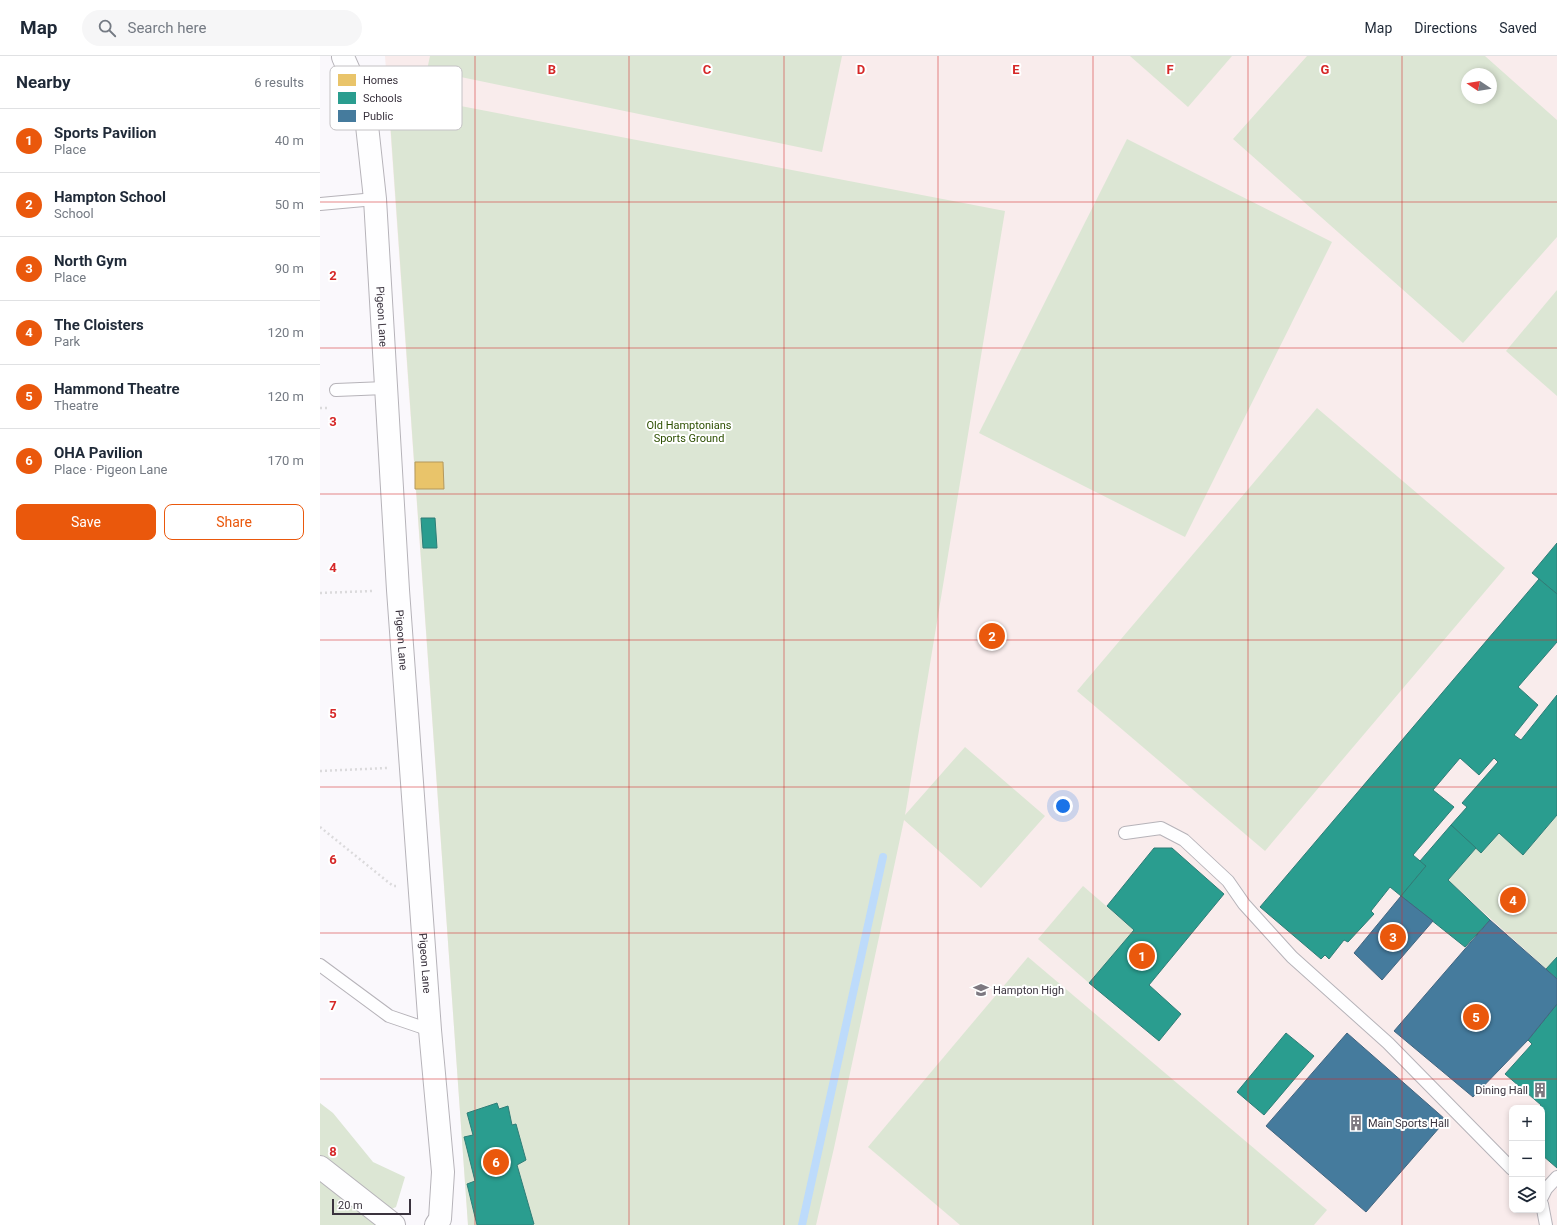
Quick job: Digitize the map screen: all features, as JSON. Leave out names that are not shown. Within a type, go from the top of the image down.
[{"type":"street","name":"Pigeon Lane","points":[[343,56],[347,66]]},
{"type":"street","name":"Pigeon Lane","points":[[368,130],[375,199],[385,388],[410,767],[430,1030],[443,1172],[440,1219],[436,1225]]},
{"type":"street","points":[[320,1167],[394,1225]]},
{"type":"lane","points":[[320,204],[375,199]]},
{"type":"lane","points":[[336,390],[385,388]]},
{"type":"lane","points":[[1124,833],[1161,828],[1184,840],[1228,881],[1244,904],[1292,957],[1388,1043],[1509,1166]]},
{"type":"lane","points":[[320,965],[389,1016],[430,1030]]},
{"type":"lane","points":[[1545,1191],[1557,1177]]},
{"type":"lane","points":[[1544,1213],[1546,1225]]},
{"type":"path","points":[[320,593],[398,590]]},
{"type":"path","points":[[320,771],[410,767]]},
{"type":"path","points":[[320,827],[393,886],[420,888]]},
{"type":"shaded area","points":[[385,56],[1557,56],[1557,1225],[468,1225],[390,130],[462,130],[462,66],[386,66]]},
{"type":"green space","points":[[430,56],[842,56],[822,152],[462,77],[462,66],[428,66]]},
{"type":"green space","points":[[1130,56],[1232,56],[1188,107]]},
{"type":"green space","points":[[1307,56],[1485,56],[1557,120],[1557,237],[1463,343],[1233,139]]},
{"type":"green space","name":"Old Hamptonians Sports Ground","points":[[462,106],[1005,211],[905,815],[965,747],[1045,816],[981,888],[904,820],[834,1148],[816,1225],[468,1225],[391,130],[462,130]]},
{"type":"green space","points":[[1127,139],[1332,242],[1185,537],[979,433]]},
{"type":"green space","points":[[1557,290],[1557,396],[1506,351]]},
{"type":"green space","points":[[1317,408],[1505,568],[1265,851],[1077,691]]},
{"type":"green space","points":[[1557,815],[1557,957],[1546,969],[1448,880],[1476,848],[1481,853],[1499,833],[1524,854]]},
{"type":"green space","points":[[1083,886],[1134,930],[1089,983],[1038,939]]},
{"type":"green space","name":"Hampton High","points":[[1028,957],[1327,1210],[1314,1225],[960,1225],[868,1147]]},
{"type":"green space","points":[[320,1103],[333,1113],[373,1162],[405,1177],[396,1207],[380,1214],[377,1225],[320,1225]]},
{"type":"building: Homes","points":[[415,462],[443,462],[444,489],[415,489]]},
{"type":"building: Schools","points":[[421,518],[435,518],[437,548],[423,548]]},
{"type":"building: Schools","points":[[1557,543],[1557,594],[1532,573]]},
{"type":"building: Schools","points":[[1539,579],[1557,594],[1557,642],[1518,687],[1538,705],[1514,735],[1521,740],[1557,695],[1557,815],[1523,855],[1499,833],[1481,853],[1451,825],[1467,807],[1462,803],[1498,762],[1494,758],[1479,775],[1460,758],[1433,790],[1454,807],[1413,855],[1426,866],[1401,896],[1390,887],[1371,911],[1374,914],[1348,942],[1344,940],[1329,959],[1325,955],[1321,959],[1260,907]]},
{"type":"building: Schools","points":[[1451,825],[1476,848],[1448,880],[1490,920],[1465,947],[1401,896],[1426,866],[1420,861]]},
{"type":"building: Schools","points":[[1154,848],[1172,848],[1224,894],[1149,985],[1181,1014],[1159,1041],[1089,983],[1134,930],[1107,906]]},
{"type":"building: Schools","points":[[1557,957],[1557,979],[1546,969]]},
{"type":"building: Schools","name":"Dining Hall","points":[[1557,1004],[1557,1168],[1545,1158],[1545,1105],[1541,1105],[1505,1074],[1532,1044],[1528,1040]]},
{"type":"building: Schools","points":[[1286,1033],[1314,1056],[1264,1115],[1237,1092]]},
{"type":"building: Schools","points":[[497,1103],[499,1109],[508,1106],[512,1125],[516,1124],[526,1160],[517,1165],[534,1224],[532,1225],[477,1225],[467,1184],[475,1181],[464,1137],[473,1135],[467,1113]]},
{"type":"building: Public","points":[[1401,896],[1433,921],[1382,980],[1354,953]]},
{"type":"building: Public","points":[[1490,920],[1557,979],[1557,1004],[1528,1040],[1473,1097],[1394,1031]]},
{"type":"building: Public","name":"Main Sports Hall","points":[[1347,1033],[1446,1120],[1366,1212],[1266,1126]]},
{"type":"waterway","points":[[802,1225],[883,857]]},
{"type":"place","name":"Hampton School","points":[[992,636]]},
{"type":"place","name":"The Cloisters","points":[[1513,900]]},
{"type":"place","name":"North Gym","points":[[1393,937]]},
{"type":"place","name":"Sports Pavilion","points":[[1142,956]]},
{"type":"place","name":"Hampton High","points":[[981,990]]},
{"type":"place","name":"Hammond Theatre","points":[[1476,1017]]},
{"type":"place","name":"Dining Hall","points":[[1540,1090]]},
{"type":"place","name":"Main Sports Hall","points":[[1356,1123]]},
{"type":"place","name":"OHA Pavilion","points":[[496,1162]]}]
